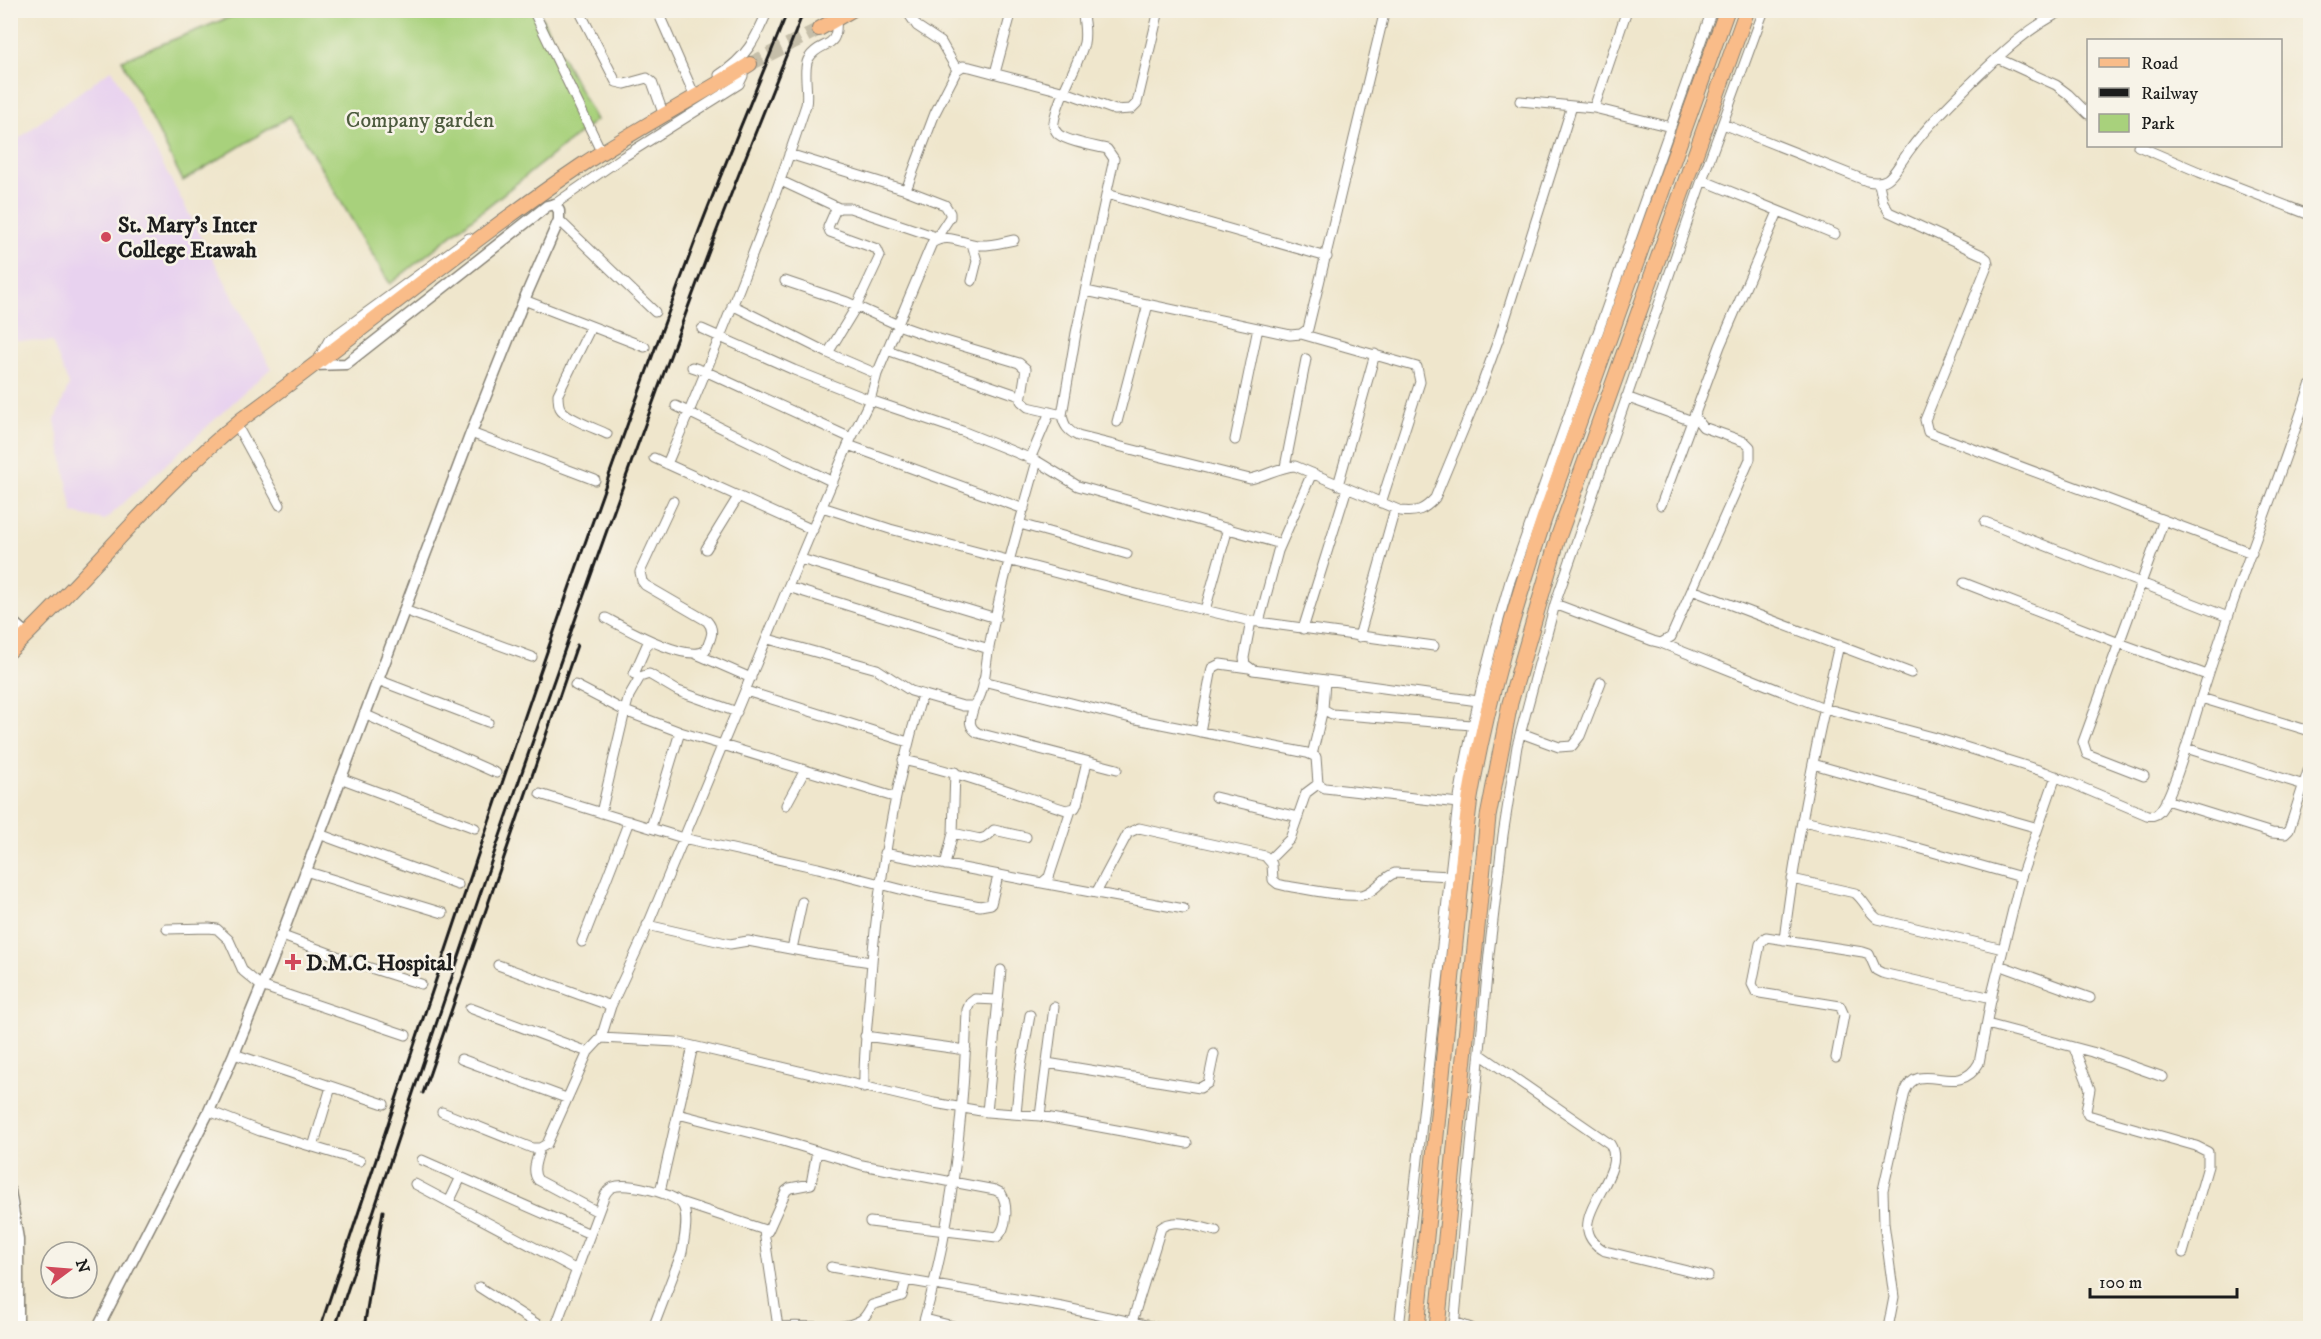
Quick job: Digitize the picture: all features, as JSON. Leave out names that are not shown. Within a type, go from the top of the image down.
[{"type":"highway","points":[[1437,1329],[1488,817],[1510,703],[1562,527],[1747,10]]},
{"type":"highway","points":[[1418,1329],[1466,830],[1484,733],[1522,586],[1544,519],[1723,11]]},
{"type":"main road","points":[[819,29],[852,10]]},
{"type":"main road","points":[[10,651],[28,635],[148,507],[236,424],[521,208],[581,166],[625,137],[747,67]]},
{"type":"street","points":[[533,10],[599,147]]},
{"type":"street","points":[[579,10],[616,82],[626,84],[647,78],[652,82],[662,110]]},
{"type":"street","points":[[657,10],[693,92]]},
{"type":"street","points":[[906,10],[917,26],[935,37],[946,48],[957,70]]},
{"type":"street","points":[[995,73],[1012,10]]},
{"type":"street","points":[[1082,10],[1085,26],[1084,43],[1054,123],[1054,129],[1064,137],[1107,149],[1112,153],[1114,159],[1076,333],[1062,414],[1064,424],[1070,432],[1078,436],[1250,479],[1263,477],[1285,467],[1295,466],[1395,509],[1413,513],[1425,508],[1435,498],[1481,387],[1500,335],[1572,106]]},
{"type":"street","points":[[906,189],[935,113],[957,70],[963,66],[995,73],[1065,92],[1115,110],[1131,109],[1137,103],[1159,10]]},
{"type":"street","points":[[1301,334],[1308,329],[1312,318],[1385,10]]},
{"type":"street","points":[[1594,108],[1627,10]]},
{"type":"street","points":[[1471,1329],[1454,1325],[1503,835],[1521,733],[1555,604],[1702,180],[1764,10]]},
{"type":"street","points":[[1723,124],[1879,184],[1887,181],[1934,119],[2017,39],[2064,10]]},
{"type":"street","points":[[1399,1329],[1458,803],[1487,658],[1510,581],[1671,127],[1723,11]]},
{"type":"street","points":[[315,365],[329,340],[527,196],[599,147],[693,92],[741,59],[755,40],[765,12]]},
{"type":"street","points":[[667,464],[722,336],[732,304],[781,181],[808,96],[806,66],[809,57],[835,38],[836,19]]},
{"type":"street","points":[[1997,58],[2056,85],[2087,113]]},
{"type":"street","points":[[315,365],[346,364],[547,206],[555,204],[623,157],[738,84],[747,67]]},
{"type":"street","points":[[1520,101],[1594,108],[1671,127]]},
{"type":"street","points":[[2140,147],[2310,215]]},
{"type":"street","points":[[442,1112],[532,1148],[540,1148],[547,1144],[588,1052],[601,1038],[612,1006],[788,587],[850,441],[870,400],[877,374],[932,243],[938,238],[950,217],[945,205],[906,189],[789,154]]},
{"type":"street","points":[[1702,180],[1835,234]]},
{"type":"street","points":[[781,181],[839,208],[850,208],[938,238],[948,237],[981,245],[1014,240]]},
{"type":"street","points":[[1879,184],[1882,202],[1889,212],[1982,255],[1988,264],[1925,420],[1928,432],[2252,553]]},
{"type":"street","points":[[1107,194],[1327,257]]},
{"type":"street","points":[[98,1329],[209,1111],[234,1054],[471,434],[524,300],[559,220],[559,211],[555,204]]},
{"type":"street","points":[[828,352],[856,307],[880,256],[877,249],[830,232],[828,227],[835,211],[839,208]]},
{"type":"street","points":[[1661,505],[1720,346],[1778,212]]},
{"type":"street","points":[[559,220],[655,312]]},
{"type":"street","points":[[972,244],[977,261],[972,281]]},
{"type":"street","points":[[785,281],[856,307],[898,326],[1023,365],[1025,373],[1021,401],[1028,407],[1062,414]]},
{"type":"street","points":[[1086,291],[1290,335],[1301,334],[1417,367],[1420,382],[1381,503]]},
{"type":"street","points":[[524,300],[645,347]]},
{"type":"street","points":[[732,304],[877,374]]},
{"type":"street","points":[[1117,422],[1148,304]]},
{"type":"street","points":[[591,327],[558,394],[558,401],[560,409],[566,414],[607,434]]},
{"type":"street","points":[[702,328],[794,370],[870,400],[962,431],[1034,460],[1078,486],[1281,544]]},
{"type":"street","points":[[1235,440],[1258,328]]},
{"type":"street","points":[[887,350],[1020,396]]},
{"type":"street","points":[[1303,629],[1375,354]]},
{"type":"street","points":[[1285,467],[1306,359]]},
{"type":"street","points":[[692,367],[707,372],[850,441],[1024,509]]},
{"type":"street","points":[[1555,604],[1661,643],[1824,708],[1933,737],[2056,776],[2147,815],[2157,814],[2166,800],[2186,748],[2207,675],[2310,386]]},
{"type":"street","points":[[1626,397],[1692,421]]},
{"type":"street","points":[[676,406],[833,482]]},
{"type":"street","points":[[1661,643],[1671,637],[1752,453],[1745,442],[1703,427],[1695,417],[1696,411]]},
{"type":"street","points":[[1050,412],[1034,460],[978,702],[974,706],[970,724],[978,733],[1117,769]]},
{"type":"street","points":[[236,424],[280,505]]},
{"type":"street","points":[[471,434],[594,480]]},
{"type":"street","points":[[654,458],[813,530]]},
{"type":"street","points":[[1249,668],[1244,658],[1255,621],[1281,544],[1312,473]]},
{"type":"street","points":[[706,549],[738,497]]},
{"type":"street","points":[[673,501],[640,572],[640,577],[645,585],[707,621],[711,626],[712,633],[706,650],[696,654]]},
{"type":"street","points":[[822,507],[890,529],[1205,610],[1303,629],[1434,646]]},
{"type":"street","points":[[1359,637],[1395,509]]},
{"type":"street","points":[[2144,776],[2087,754],[2083,742],[2164,520]]},
{"type":"street","points":[[1985,522],[2228,618]]},
{"type":"street","points":[[1020,524],[1127,554]]},
{"type":"street","points":[[1205,610],[1228,528]]},
{"type":"street","points":[[801,559],[996,618]]},
{"type":"street","points":[[1964,583],[2207,675]]},
{"type":"street","points":[[788,587],[989,649]]},
{"type":"street","points":[[1692,590],[1911,673]]},
{"type":"street","points":[[404,610],[532,657]]},
{"type":"street","points":[[606,618],[649,640],[696,654],[751,678]]},
{"type":"street","points":[[10,620],[28,635]]},
{"type":"street","points":[[768,639],[877,669],[901,686],[922,695],[963,706],[974,706]]},
{"type":"street","points":[[634,674],[649,640]]},
{"type":"street","points":[[1784,940],[1792,879],[1824,708],[1839,645]]},
{"type":"street","points":[[1200,732],[1212,669],[1220,664],[1325,681],[1478,701]]},
{"type":"street","points":[[602,813],[629,696],[640,677],[649,674],[678,691],[737,712]]},
{"type":"street","points":[[378,680],[488,722]]},
{"type":"street","points":[[983,681],[1131,718],[1312,755],[1317,762],[1318,784]]},
{"type":"street","points":[[1312,755],[1323,709],[1325,681]]},
{"type":"street","points":[[1521,733],[1559,747],[1572,746],[1580,736],[1601,682]]},
{"type":"street","points":[[575,685],[625,711],[680,732],[894,797]]},
{"type":"street","points":[[746,691],[908,742]]},
{"type":"street","points":[[864,1088],[863,1062],[871,962],[884,853],[894,797],[922,695]]},
{"type":"street","points":[[2201,698],[2310,731]]},
{"type":"street","points":[[1323,709],[1332,714],[1472,725]]},
{"type":"street","points":[[364,714],[496,773]]},
{"type":"street","points":[[651,827],[680,732]]},
{"type":"street","points":[[2186,748],[2304,784]]},
{"type":"street","points":[[903,760],[955,772],[998,789],[1071,810]]},
{"type":"street","points":[[1042,883],[1049,877],[1071,810],[1077,804],[1087,762]]},
{"type":"street","points":[[1814,764],[2038,828]]},
{"type":"street","points":[[2166,800],[2280,835],[2289,830],[2310,765]]},
{"type":"street","points":[[786,805],[805,770]]},
{"type":"street","points":[[945,865],[953,833],[955,772]]},
{"type":"street","points":[[1888,1329],[1894,1297],[1884,1223],[1883,1190],[1905,1092],[1909,1083],[1915,1078],[1954,1080],[1970,1076],[1979,1063],[1999,965],[2021,877],[2056,776]]},
{"type":"street","points":[[340,778],[476,828]]},
{"type":"street","points":[[1318,784],[1325,788],[1458,803]]},
{"type":"street","points":[[1270,859],[1290,840],[1306,793],[1318,784]]},
{"type":"street","points":[[540,794],[683,838],[923,895],[986,906],[993,900],[998,876]]},
{"type":"street","points":[[1215,797],[1298,817]]},
{"type":"street","points":[[582,942],[629,821]]},
{"type":"street","points":[[1803,821],[1889,840],[2021,877]]},
{"type":"street","points":[[1096,893],[1128,833],[1139,828],[1265,855],[1272,864],[1273,880],[1278,884],[1356,896],[1369,892],[1389,875],[1395,873],[1450,876]]},
{"type":"street","points":[[953,833],[980,839],[994,830],[1026,837]]},
{"type":"street","points":[[319,834],[458,885]]},
{"type":"street","points":[[884,853],[1184,909]]},
{"type":"street","points":[[305,872],[443,913]]},
{"type":"street","points":[[1792,879],[1855,893],[1871,914],[1878,919],[2003,949]]},
{"type":"street","points":[[792,949],[802,902]]},
{"type":"street","points":[[647,925],[730,944],[748,941],[871,962]]},
{"type":"street","points":[[168,929],[218,929],[229,940],[243,971],[261,986],[406,1035]]},
{"type":"street","points":[[280,935],[421,984]]},
{"type":"street","points":[[1836,1058],[1844,1015],[1840,1006],[1760,993],[1754,988],[1752,984],[1763,939],[1770,937],[1863,952],[1869,954],[1876,970],[1882,973],[1992,999]]},
{"type":"street","points":[[498,965],[612,1006]]},
{"type":"street","points":[[1999,965],[2090,998]]},
{"type":"street","points":[[987,1112],[1001,970]]},
{"type":"street","points":[[962,1329],[923,1324],[935,1285],[963,1107],[967,1010],[975,999],[997,1000]]},
{"type":"street","points":[[1040,1116],[1054,1007]]},
{"type":"street","points":[[470,1008],[588,1052]]},
{"type":"street","points":[[1016,1114],[1020,1072],[1030,1015]]},
{"type":"street","points":[[1987,1024],[2103,1055],[2163,1077]]},
{"type":"street","points":[[865,1036],[966,1050]]},
{"type":"street","points":[[601,1038],[664,1041],[693,1046],[864,1088],[987,1112],[1040,1116],[1187,1143]]},
{"type":"street","points":[[660,1192],[693,1046]]},
{"type":"street","points":[[2074,1048],[2090,1089],[2086,1111],[2088,1115],[2196,1146],[2208,1152],[2208,1166],[2183,1253]]},
{"type":"street","points":[[234,1054],[384,1104]]},
{"type":"street","points":[[1047,1063],[1200,1088],[1208,1083],[1214,1054]]},
{"type":"street","points":[[1480,1054],[1610,1144],[1613,1150],[1613,1162],[1589,1221],[1587,1232],[1591,1241],[1605,1251],[1708,1276]]},
{"type":"street","points":[[461,1059],[566,1098]]},
{"type":"street","points":[[313,1147],[331,1087]]},
{"type":"street","points":[[209,1111],[260,1131],[360,1161]]},
{"type":"street","points":[[678,1114],[862,1165],[995,1190],[1001,1193],[1006,1205],[1004,1227],[997,1237],[870,1222]]},
{"type":"street","points":[[540,1148],[534,1176],[598,1212]]},
{"type":"street","points":[[555,1329],[598,1212],[610,1187],[618,1185],[660,1192],[680,1202],[724,1215],[764,1231],[771,1228],[789,1188],[811,1184],[817,1151]]},
{"type":"street","points":[[422,1160],[590,1234]]},
{"type":"street","points":[[449,1202],[461,1177]]},
{"type":"street","points":[[415,1184],[578,1270]]},
{"type":"street","points":[[10,1191],[18,1239],[18,1329]]},
{"type":"street","points":[[653,1329],[682,1252],[685,1219],[684,1208],[680,1202]]},
{"type":"street","points":[[1131,1322],[1161,1227],[1166,1223],[1174,1222],[1216,1231]]},
{"type":"street","points":[[764,1231],[776,1328],[815,1328],[858,1322],[872,1305],[902,1296],[906,1280]]},
{"type":"street","points":[[831,1268],[1062,1307],[1159,1329]]},
{"type":"street","points":[[479,1287],[543,1329]]},
{"type":"shaded area","name":"St. Mary's Inter College Etawah","points":[[112,69],[271,368],[105,520],[73,513],[55,420],[69,385],[52,342],[16,340],[11,329],[10,146]]},
{"type":"green space","name":"Company garden","points":[[245,11],[538,11],[596,120],[390,284],[290,116],[183,181],[122,60]]},
{"type":"tunnel","points":[[750,64],[819,29]]},
{"type":"railway","points":[[320,1328],[593,519],[702,222],[788,10]]},
{"type":"railway","points":[[335,1328],[469,926],[609,525],[706,259],[804,10]]},
{"type":"railway","points":[[423,1093],[577,645]]},
{"type":"railway","points":[[364,1328],[383,1211]]},
{"type":"place","name":"St. Mary's Inter College Etawah","points":[[106,237]]},
{"type":"place","name":"D.M.C. Hospital","points":[[293,962]]}]
